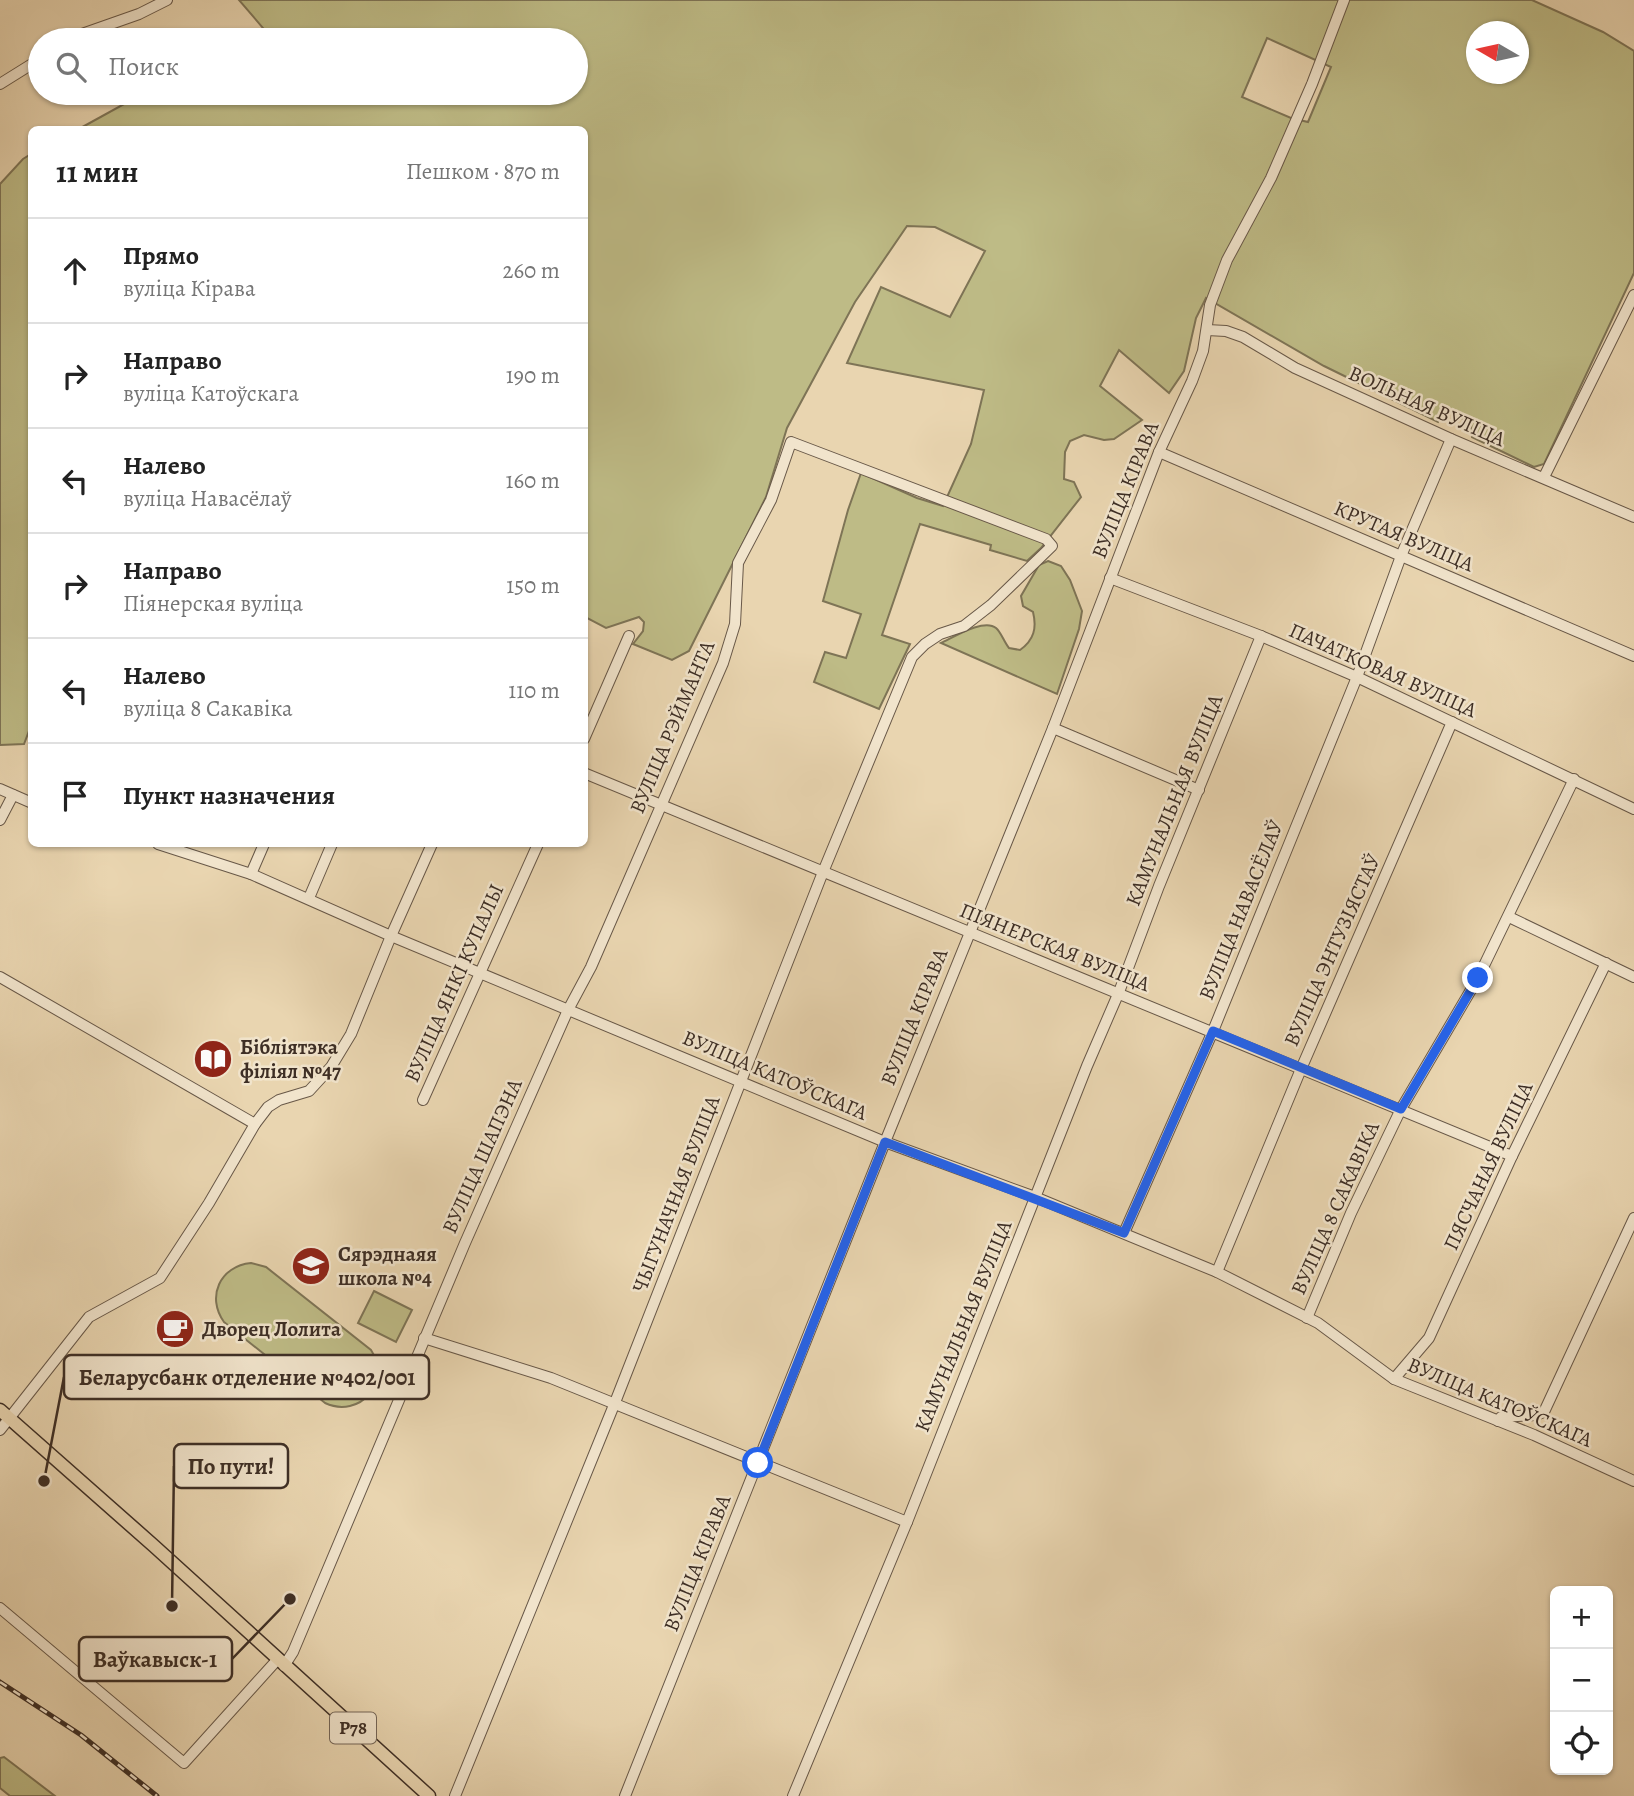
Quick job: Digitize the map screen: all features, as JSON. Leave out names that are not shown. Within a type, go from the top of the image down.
[{"type":"main road","name":"Р78","points":[[5,1415],[154,1546],[429,1796]]},
{"type":"street","points":[[99,28],[139,14],[167,0]]},
{"type":"street","name":"ВУЛІЦА КІРАВА","points":[[625,1796],[1053,728],[1159,452],[1192,381],[1203,351],[1210,305],[1227,260],[1271,178],[1312,84],[1344,0]]},
{"type":"street","points":[[0,84],[28,66]]},
{"type":"street","points":[[1544,477],[1634,295]]},
{"type":"street","name":"ВОЛЬНАЯ ВУЛІЦА","points":[[1207,330],[1226,331],[1243,337],[1295,368],[1451,439],[1634,517]]},
{"type":"street","name":"ВУЛІЦА НАВАСЁЛАЎ","points":[[1124,1233],[1213,1031],[1357,677],[1401,556],[1451,439]]},
{"type":"street","name":"ВУЛІЦА РЭЙМАНТА","points":[[568,1010],[591,967],[723,663],[735,624],[738,563],[771,500],[791,442],[1046,539],[1052,547]]},
{"type":"street","name":"КРУТАЯ ВУЛІЦА","points":[[1159,452],[1634,656]]},
{"type":"street","name":"ЧЫГУНАЧНАЯ ВУЛІЦА","points":[[455,1796],[614,1405],[823,872],[912,657],[940,634],[964,626],[991,606],[1052,547]]},
{"type":"street","name":"ПАЧАТКОВАЯ ВУЛІЦА","points":[[1110,578],[1261,636],[1357,677],[1634,809]]},
{"type":"street","points":[[588,730],[629,636]]},
{"type":"street","name":"КАМУНАЛЬНАЯ ВУЛІЦА","points":[[793,1796],[906,1522],[1261,636]]},
{"type":"street","name":"ВУЛІЦА ЭНТУЗІЯСТАЎ","points":[[1217,1272],[1301,1069],[1452,722]]},
{"type":"street","points":[[1053,728],[1199,790]]},
{"type":"street","name":"ПІЯНЕРСКАЯ ВУЛІЦА","points":[[588,774],[1512,1156]]},
{"type":"street","name":"ВУЛІЦА 8 САКАВІКА","points":[[1307,1318],[1401,1109],[1478,978],[1574,779]]},
{"type":"street","points":[[0,789],[28,801]]},
{"type":"street","points":[[0,820],[13,795]]},
{"type":"street","name":"ВУЛІЦА КАТОЎСКАГА","points":[[167,847],[251,874],[391,936],[885,1142],[1034,1197],[1217,1272],[1318,1323],[1394,1379],[1634,1481]]},
{"type":"street","points":[[251,874],[263,847]]},
{"type":"street","points":[[309,898],[331,847]]},
{"type":"street","points":[[0,1430],[5,1415],[89,1317],[160,1278],[268,1107],[279,1100],[309,1091],[331,1067],[351,1034],[431,847]]},
{"type":"street","name":"ВУЛІЦА ЯНКІ КУПАЛЫ","points":[[423,1100],[537,847]]},
{"type":"street","points":[[1509,917],[1634,977]]},
{"type":"street","name":"ПЯСЧАНАЯ ВУЛІЦА","points":[[1394,1379],[1429,1339],[1512,1156],[1606,963]]},
{"type":"street","points":[[0,976],[255,1124]]},
{"type":"street","name":"ВУЛІЦА ШАПЭНА","points":[[0,1608],[184,1763],[293,1652],[424,1338],[568,1010]]},
{"type":"street","points":[[1498,1421],[1501,1417],[1544,1412],[1634,1218]]},
{"type":"street","points":[[424,1338],[551,1378],[906,1522]]},
{"type":"shaded area","points":[[239,0],[1532,0],[1603,32],[1634,51],[1634,273],[1544,464],[1534,467],[1472,437],[1471,423],[1445,410],[1438,422],[1324,366],[1206,298],[1196,318],[1184,371],[1169,393],[1119,350],[1100,386],[1142,420],[1114,439],[1104,440],[1084,435],[1070,441],[1065,452],[1064,479],[1074,482],[1081,497],[1041,548],[1027,561],[990,550],[991,545],[920,524],[882,635],[910,644],[879,709],[814,682],[825,652],[846,658],[861,614],[823,601],[848,510],[861,473],[917,498],[943,506],[971,444],[984,390],[847,363],[881,287],[950,317],[985,251],[935,227],[907,226],[855,302],[787,428],[766,497],[689,651],[672,660],[633,644],[643,631],[644,622],[639,617],[606,628],[588,619],[588,126],[84,126],[122,105],[588,105],[588,28],[263,28]],"holes":[[[1267,38],[1331,67],[1308,122],[1291,118],[1242,97]]]},
{"type":"shaded area","points":[[28,156],[28,734],[24,744],[0,745],[0,184]]},
{"type":"shaded area","points":[[1048,561],[1061,566],[1070,580],[1082,611],[1079,629],[1057,694],[941,643],[984,625],[996,628],[1009,648],[1020,650],[1031,638],[1035,623],[1033,612],[1023,606],[1021,596],[1039,565]]},
{"type":"shaded area","points":[[251,1263],[266,1267],[371,1350],[378,1374],[375,1385],[360,1402],[338,1407],[325,1403],[224,1322],[216,1303],[219,1284],[231,1270]]},
{"type":"shaded area","points":[[374,1291],[412,1310],[396,1342],[358,1323]]},
{"type":"shaded area","points":[[4,1757],[55,1796],[10,1796],[0,1788],[0,1758]]},
{"type":"railway","points":[[0,1682],[81,1735],[157,1796]]},
{"type":"place","name":"Бібліятэка філіял №47","points":[[213,1059]]},
{"type":"place","name":"Сярэднаяя школа №4","points":[[311,1266]]},
{"type":"place","name":"Дворец Лолита","points":[[175,1329]]},
{"type":"place","name":"Беларусбанк отделение №402/001","points":[[44,1481]]},
{"type":"place","name":"Ваўкавыск-1","points":[[290,1599]]},
{"type":"place","name":"По пути!","points":[[172,1606]]},
{"type":"route","points":[[758,1463],[885,1142],[1124,1233],[1213,1031],[1401,1109],[1478,978]]}]
